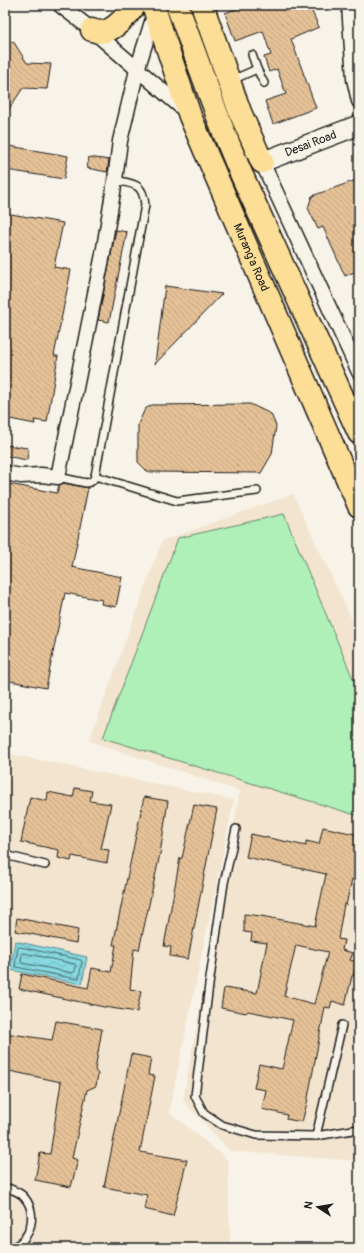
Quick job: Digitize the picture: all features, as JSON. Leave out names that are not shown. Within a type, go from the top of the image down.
[{"type":"main road","name":"Murang'a Road","points":[[177,5],[222,128],[239,169],[359,433]]},
{"type":"main road","points":[[202,5],[240,112],[262,162]]},
{"type":"main road","points":[[92,30],[102,33],[115,26],[129,14],[148,7]]},
{"type":"main road","name":"Murang'a Road","points":[[148,7],[190,116],[359,506]]},
{"type":"main road","name":"Desai Road","points":[[262,162],[359,125]]},
{"type":"street","points":[[60,5],[92,30],[190,116]]},
{"type":"street","points":[[349,5],[354,80],[359,101]]},
{"type":"street","points":[[5,473],[21,476],[41,475],[58,477],[91,313],[115,180],[120,141],[137,70],[148,7]]},
{"type":"street","points":[[262,162],[359,372]]},
{"type":"lane","points":[[252,55],[264,83]]},
{"type":"lane","points":[[230,81],[257,69]]},
{"type":"lane","points":[[58,477],[86,483],[93,480],[95,476],[145,205],[144,195],[138,187],[134,184],[115,180]]},
{"type":"lane","points":[[95,476],[177,501],[257,491]]},
{"type":"lane","points":[[236,829],[223,891],[209,985],[196,1096],[204,1113],[222,1125],[256,1135],[316,1136],[359,1129]]},
{"type":"lane","points":[[5,855],[45,865]]},
{"type":"lane","points":[[316,1136],[342,1025]]},
{"type":"lane","points":[[5,1187],[22,1195],[28,1203],[32,1213],[32,1223],[29,1232],[23,1240],[11,1248]]},
{"type":"shaded area","points":[[293,494],[359,635],[359,1161],[230,1151],[183,1100],[240,791],[89,741],[162,541]]},
{"type":"shaded area","points":[[5,753],[234,800],[169,1112],[228,1160],[230,1242],[217,1248],[5,1248]]},
{"type":"green space","points":[[284,514],[359,693],[359,816],[103,738],[178,538]]},
{"type":"water","points":[[15,941],[87,957],[82,984],[10,970]]},
{"type":"building","points":[[246,5],[309,5],[319,27],[291,39],[316,108],[273,124],[265,101],[286,94],[277,69],[269,72],[264,57],[271,55],[263,31],[235,41],[225,13]]},
{"type":"building","points":[[13,41],[27,63],[51,64],[47,89],[23,88],[5,115],[5,45]]},
{"type":"building","points":[[9,146],[68,156],[64,179],[6,170]]},
{"type":"building","points":[[89,157],[109,160],[107,172],[87,168]]},
{"type":"building","points":[[359,179],[359,270],[345,276],[323,227],[318,229],[308,208],[312,196]]},
{"type":"building","points":[[5,213],[63,223],[54,267],[71,270],[54,356],[58,356],[47,422],[34,420],[35,424],[5,418]]},
{"type":"building","points":[[116,230],[127,232],[109,322],[98,320]]},
{"type":"building","points":[[165,286],[222,294],[155,364]]},
{"type":"building","points":[[250,404],[271,414],[276,426],[272,454],[261,473],[148,472],[138,462],[138,424],[145,409],[152,405]]},
{"type":"building","points":[[5,445],[28,448],[27,460],[5,456]]},
{"type":"building","points":[[63,483],[88,488],[72,567],[122,577],[116,607],[101,604],[102,600],[65,593],[46,688],[5,680],[5,504],[9,484],[57,493],[59,485]]},
{"type":"building","points":[[75,788],[92,791],[90,801],[111,804],[101,849],[109,850],[107,863],[72,856],[71,861],[58,858],[59,850],[21,842],[30,797],[47,801],[48,792],[73,797]]},
{"type":"building","points":[[144,797],[168,801],[160,854],[139,950],[134,949],[130,989],[141,991],[137,1012],[104,1007],[19,989],[22,974],[88,988],[92,968],[111,972],[116,945],[113,945]]},
{"type":"building","points":[[194,805],[217,809],[188,959],[170,956],[171,947],[164,946],[180,858],[182,858]]},
{"type":"building","points":[[323,827],[359,835],[354,880],[352,879],[346,905],[344,904],[338,939],[344,940],[342,950],[353,953],[350,960],[357,962],[345,1005],[332,1001],[330,1008],[325,1007],[302,1122],[286,1119],[287,1115],[262,1109],[266,1090],[254,1088],[259,1064],[282,1069],[293,1020],[248,1011],[246,1013],[221,1008],[224,988],[257,993],[267,943],[251,941],[252,933],[244,932],[244,914],[315,926],[326,874],[246,857],[251,834],[306,846],[306,841],[319,844]],"holes":[[[296,945],[328,952],[314,1004],[284,996]]]},
{"type":"building","points":[[17,918],[78,930],[76,943],[15,931]]},
{"type":"building","points":[[56,1021],[102,1029],[95,1070],[98,1074],[96,1086],[87,1090],[72,1158],[78,1160],[71,1187],[35,1180],[40,1153],[50,1154],[61,1082],[5,1070],[5,1033],[52,1040]]},
{"type":"building","points":[[131,1054],[151,1058],[148,1075],[155,1076],[140,1152],[187,1160],[173,1216],[144,1209],[147,1195],[104,1187]]}]
